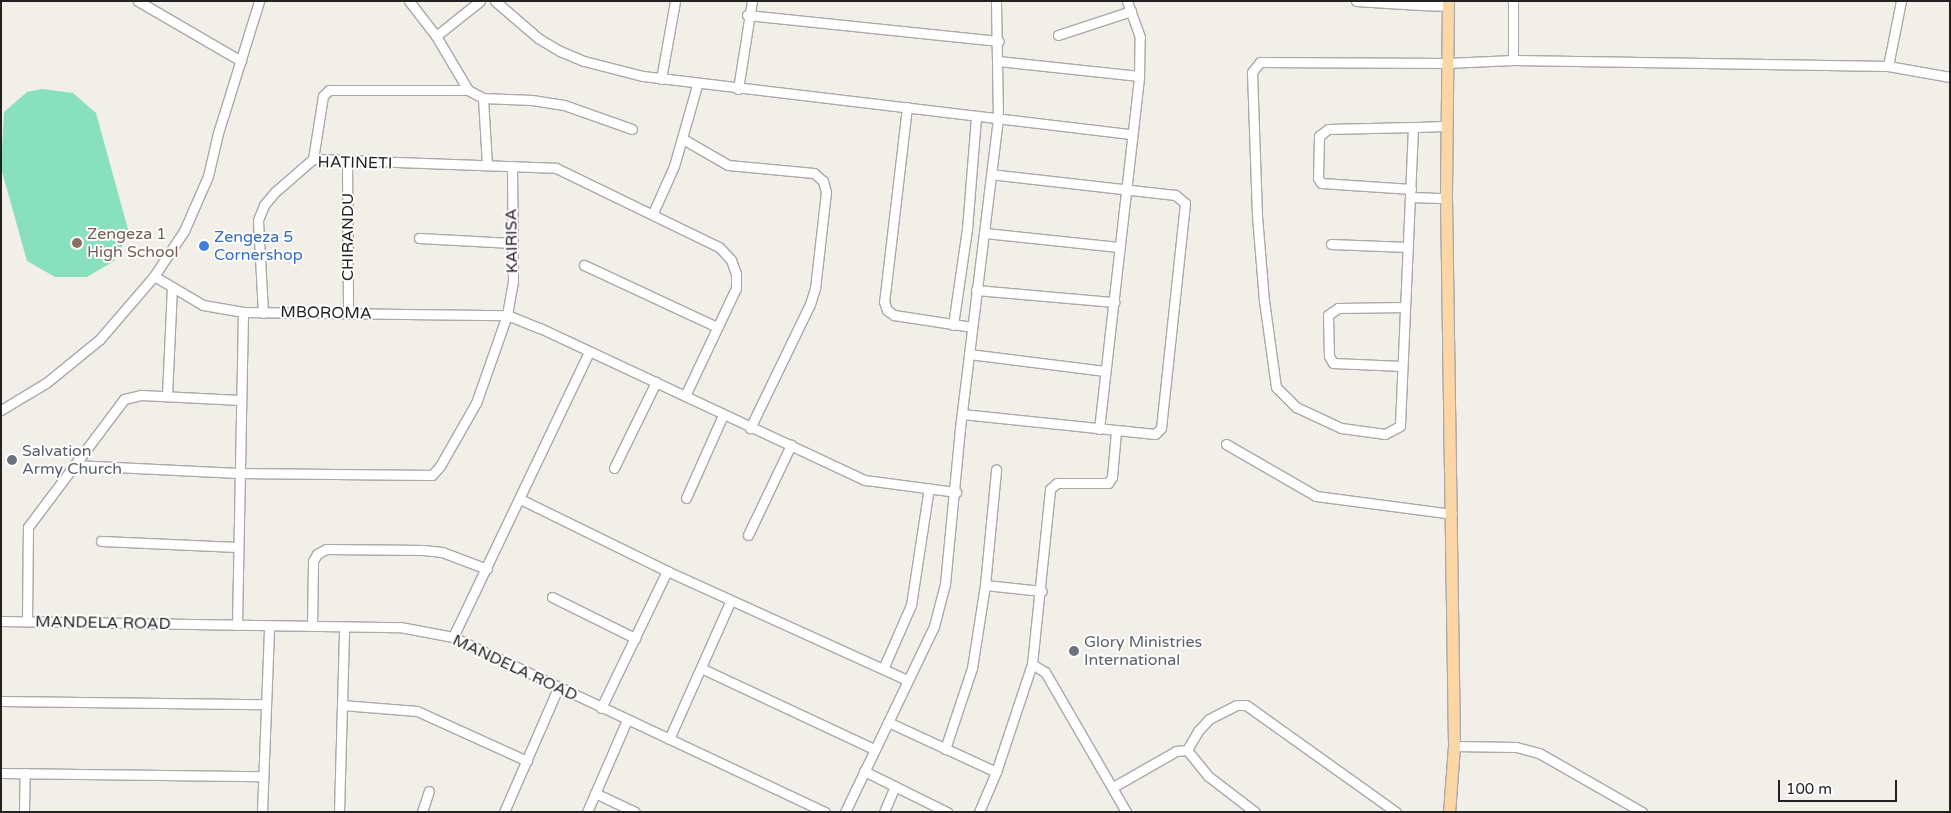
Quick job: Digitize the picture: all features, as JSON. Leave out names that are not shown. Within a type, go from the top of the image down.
[{"type":"main road","points":[[1448,4],[1446,198],[1454,746],[1449,812]]},
{"type":"street","points":[[138,1],[241,61]]},
{"type":"street","points":[[1,410],[46,383],[99,340],[154,276],[184,230],[202,191],[259,1]]},
{"type":"street","points":[[409,1],[436,36],[468,90]]},
{"type":"street","points":[[436,36],[480,1]]},
{"type":"street","points":[[495,1],[538,38],[560,51],[611,68],[661,79],[697,85],[907,107],[1131,134]]},
{"type":"street","points":[[661,79],[675,1]]},
{"type":"street","points":[[738,89],[747,15],[752,1]]},
{"type":"street","points":[[845,812],[941,606],[956,492],[962,414],[976,290],[985,233],[998,118],[999,41],[996,1]]},
{"type":"street","points":[[1099,429],[1114,302],[1118,247],[1139,76],[1140,37],[1127,1]]},
{"type":"street","points":[[1356,1],[1448,4]]},
{"type":"street","points":[[1513,1],[1514,60]]},
{"type":"street","points":[[1888,66],[1901,1]]},
{"type":"street","points":[[1058,35],[1131,11]]},
{"type":"street","points":[[747,15],[999,41]]},
{"type":"street","points":[[1413,126],[1402,366],[1403,419],[1394,432],[1385,434],[1341,428],[1319,419],[1283,397],[1276,387],[1260,256],[1252,72],[1255,65],[1265,60],[1447,63],[1514,60],[1888,66],[1950,77]]},
{"type":"street","points":[[998,61],[1139,76]]},
{"type":"street","points":[[653,213],[683,139],[697,85]]},
{"type":"street","points":[[313,159],[323,96],[329,90],[468,90],[483,98],[548,101],[632,129]]},
{"type":"street","points":[[483,98],[487,165]]},
{"type":"street","points":[[907,107],[884,302],[887,310],[894,315],[972,327]]},
{"type":"street","points":[[953,325],[967,229],[976,116]]},
{"type":"street","points":[[1446,198],[1322,183],[1318,178],[1319,136],[1324,130],[1447,126]]},
{"type":"street","points":[[683,139],[728,165],[814,173],[824,186],[815,288],[810,304],[750,428]]},
{"type":"street","name":"HATINETI","points":[[262,313],[258,220],[264,205],[275,192],[313,159],[347,162],[556,168],[653,213],[719,247],[731,260],[736,274],[736,288],[685,396]]},
{"type":"street","name":"CHIRANDU","points":[[347,162],[348,312]]},
{"type":"street","name":"KAIRISA","points":[[238,473],[432,475],[440,466],[476,403],[507,316],[513,281],[512,166]]},
{"type":"street","points":[[962,414],[1154,434],[1161,428],[1185,209],[1184,203],[1175,194],[992,174]]},
{"type":"street","points":[[985,233],[1118,247]]},
{"type":"street","points":[[419,238],[512,243]]},
{"type":"street","points":[[1331,244],[1408,246]]},
{"type":"street","points":[[584,265],[717,327]]},
{"type":"street","name":"MBOROMA","points":[[154,276],[202,305],[244,312],[348,312],[507,316],[540,328],[750,428],[876,484],[956,492]]},
{"type":"street","points":[[168,396],[172,287]]},
{"type":"street","points":[[976,290],[1114,302]]},
{"type":"street","points":[[1402,366],[1333,363],[1329,356],[1328,315],[1338,308],[1405,307]]},
{"type":"street","points":[[237,625],[238,473],[244,312]]},
{"type":"street","points":[[453,637],[488,570],[590,352]]},
{"type":"street","points":[[969,354],[1105,371]]},
{"type":"street","points":[[614,468],[656,382]]},
{"type":"street","points":[[27,621],[28,527],[124,399],[131,396],[168,396],[240,400]]},
{"type":"street","points":[[686,498],[724,415]]},
{"type":"street","points":[[979,812],[996,772],[1032,664],[1042,591],[1050,489],[1057,483],[1108,482],[1112,477],[1116,430]]},
{"type":"street","points":[[1226,444],[1316,496],[1452,514]]},
{"type":"street","points":[[748,534],[791,446]]},
{"type":"street","points":[[74,466],[238,473]]},
{"type":"street","points":[[944,749],[972,668],[985,586],[996,470]]},
{"type":"street","points":[[883,669],[911,605],[929,488]]},
{"type":"street","points":[[520,500],[667,571],[907,680]]},
{"type":"street","points":[[102,541],[238,547]]},
{"type":"street","points":[[312,626],[313,561],[317,554],[326,549],[423,550],[442,552],[488,570]]},
{"type":"street","points":[[601,708],[667,571]]},
{"type":"street","points":[[985,586],[1042,591]]},
{"type":"street","points":[[552,597],[635,638]]},
{"type":"street","points":[[669,738],[703,669],[731,600]]},
{"type":"street","name":"MANDELA ROAD","points":[[1,621],[344,628],[400,627],[453,637],[825,812]]},
{"type":"street","points":[[262,812],[264,704],[269,626]]},
{"type":"street","points":[[339,812],[344,628]]},
{"type":"street","points":[[1032,664],[1045,672],[1126,812]]},
{"type":"street","points":[[703,669],[874,748]]},
{"type":"street","points":[[504,812],[558,688]]},
{"type":"street","points":[[1,701],[264,704]]},
{"type":"street","points":[[342,705],[417,711],[527,761]]},
{"type":"street","points":[[1187,750],[1198,731],[1209,719],[1238,705],[1246,705],[1255,708],[1396,812]]},
{"type":"street","points":[[587,812],[627,720]]},
{"type":"street","points":[[888,722],[996,772]]},
{"type":"street","points":[[1454,746],[1516,748],[1539,752],[1642,812]]},
{"type":"street","points":[[1113,788],[1176,751],[1187,750]]},
{"type":"street","points":[[1187,750],[1208,776],[1255,812]]},
{"type":"street","points":[[864,771],[945,811]]},
{"type":"street","points":[[1,773],[262,776]]},
{"type":"street","points":[[24,812],[25,773]]},
{"type":"street","points":[[884,812],[895,786]]},
{"type":"street","points":[[422,812],[429,791]]},
{"type":"street","points":[[595,794],[635,812]]},
{"type":"green space","points":[[42,89],[73,93],[96,113],[129,233],[114,261],[87,277],[55,277],[27,261],[1,168],[4,112],[27,92]]},
{"type":"place","name":"Zengeza 1 High School","points":[[77,243]]},
{"type":"place","name":"Zengeza 5 Cornershop","points":[[204,246]]},
{"type":"place","name":"Salvation Army Church","points":[[12,460]]},
{"type":"place","name":"Glory Ministries International","points":[[1074,651]]}]
